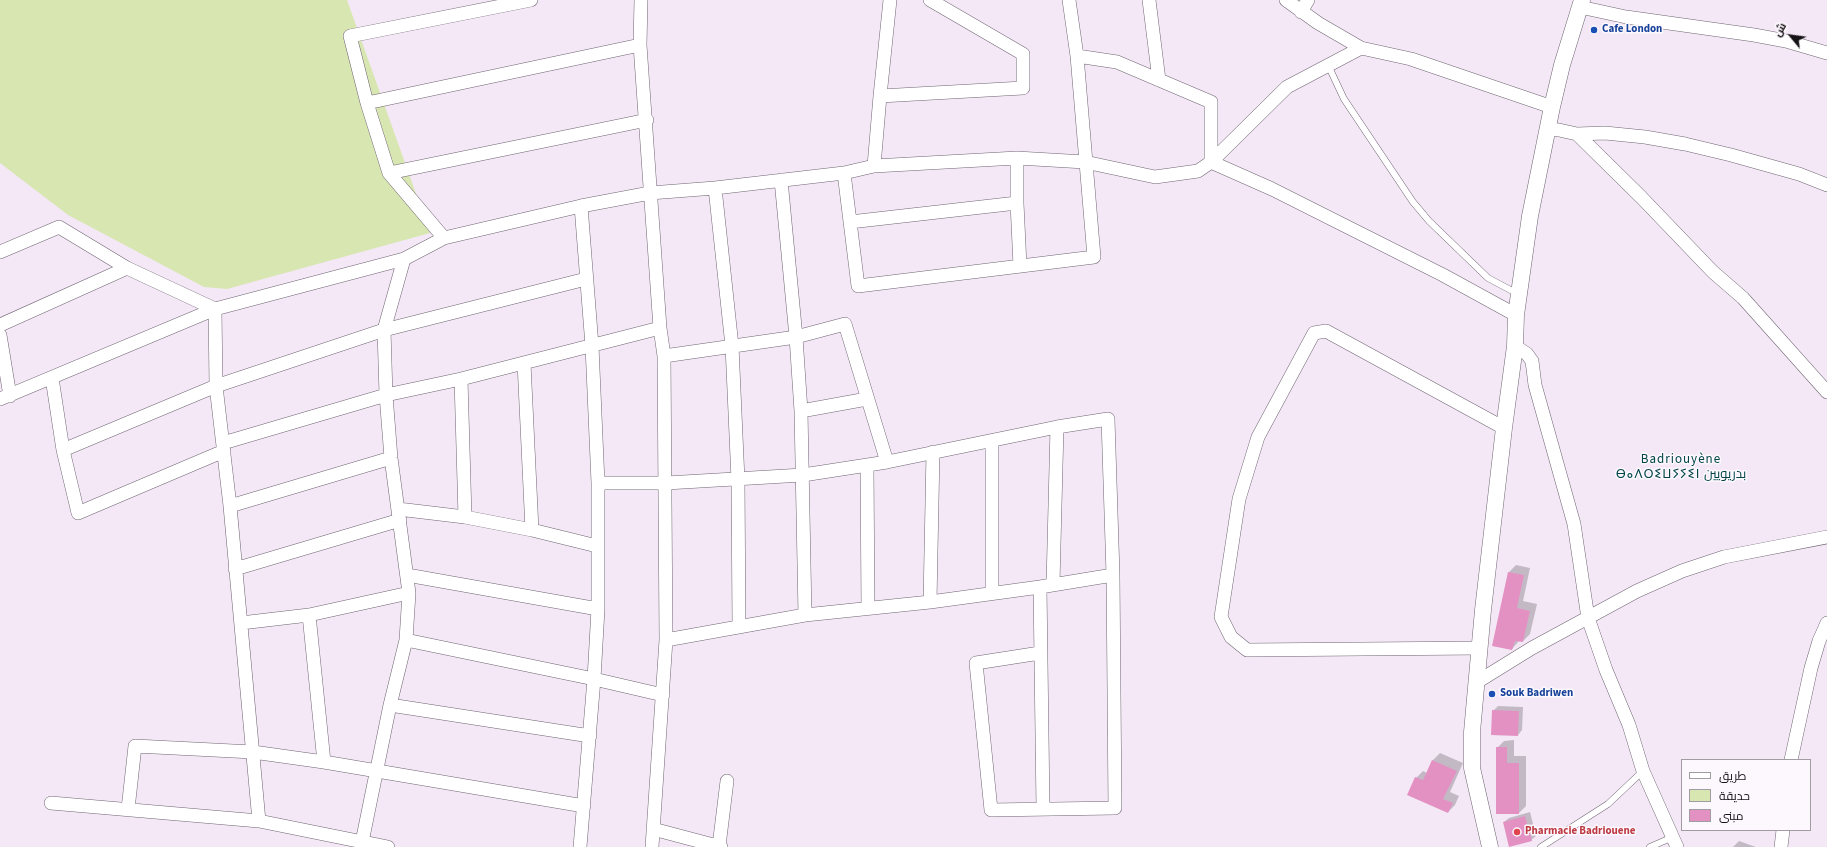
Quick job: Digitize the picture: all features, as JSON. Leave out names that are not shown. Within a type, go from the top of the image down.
[{"type":"street","points":[[444,238],[389,173],[367,103],[350,36],[531,0]]},
{"type":"street","points":[[641,0],[640,45],[647,120],[650,193],[660,328],[664,356],[666,483],[666,640],[652,847]]},
{"type":"street","points":[[874,166],[890,0]]},
{"type":"street","points":[[880,96],[1023,88],[1023,54],[930,0]]},
{"type":"street","points":[[1149,0],[1159,80]]},
{"type":"street","points":[[1286,0],[1301,12],[1361,48],[1411,59],[1552,107]]},
{"type":"street","points":[[1301,12],[1308,0]]},
{"type":"street","points":[[844,173],[858,286],[1094,257],[1077,56],[1067,1]]},
{"type":"street","points":[[1490,847],[1472,768],[1472,732],[1504,428],[1515,346],[1518,294],[1530,216],[1547,129],[1562,65],[1581,4],[1626,17],[1754,35],[1786,41],[1827,53]]},
{"type":"street","points":[[367,103],[640,45]]},
{"type":"street","points":[[0,335],[5,397],[215,310],[404,259],[444,238],[581,206],[650,193],[715,188],[844,173],[874,166],[1017,158],[1085,162],[1155,177],[1198,170],[1211,162],[1278,94],[1300,78],[1361,48]]},
{"type":"street","points":[[1077,56],[1117,62],[1211,102],[1211,162]]},
{"type":"street","points":[[389,173],[647,120]]},
{"type":"street","points":[[1547,129],[1577,134],[1604,133],[1645,137],[1685,144],[1799,174],[1827,185]]},
{"type":"street","points":[[1577,134],[1714,272],[1743,298],[1827,392]]},
{"type":"street","points":[[1017,158],[1017,203],[1020,266]]},
{"type":"street","points":[[1211,162],[1286,196],[1443,275],[1516,315]]},
{"type":"street","points":[[780,180],[796,337],[801,411],[805,615]]},
{"type":"street","points":[[715,188],[732,346],[738,480],[739,627]]},
{"type":"street","points":[[850,222],[1017,203]]},
{"type":"street","points":[[580,847],[590,736],[598,609],[598,483],[592,346],[581,206]]},
{"type":"street","points":[[0,252],[59,227],[128,268],[215,310]]},
{"type":"street","points":[[362,844],[390,705],[406,640],[409,593],[391,458],[386,395],[384,330],[404,259]]},
{"type":"street","points":[[0,325],[128,268]]},
{"type":"street","points":[[63,450],[216,386],[384,330],[586,279]]},
{"type":"street","points":[[215,310],[216,386],[230,506],[259,821]]},
{"type":"street","points":[[664,356],[796,337],[845,324],[887,462]]},
{"type":"street","points":[[52,378],[63,450],[78,512],[224,447],[386,395],[461,379],[660,328]]},
{"type":"street","points":[[1480,648],[1248,650],[1231,637],[1221,617],[1239,499],[1258,437],[1314,333],[1326,330],[1504,428]]},
{"type":"street","points":[[1515,346],[1527,354],[1532,361],[1535,385],[1574,524],[1588,618],[1606,670],[1629,725],[1643,771],[1675,842]]},
{"type":"street","points":[[524,363],[532,530]]},
{"type":"street","points":[[461,379],[465,517]]},
{"type":"street","points":[[801,411],[867,399]]},
{"type":"street","points":[[598,483],[666,483],[738,480],[803,475],[867,466],[933,452],[992,442],[1057,427],[1108,419],[1113,575],[1115,808],[991,810],[976,663],[1040,653]]},
{"type":"street","points":[[1043,808],[1040,653],[1047,586],[1057,427]]},
{"type":"street","points":[[992,442],[992,593]]},
{"type":"street","points":[[930,602],[933,452]]},
{"type":"street","points":[[230,506],[391,458]]},
{"type":"street","points":[[867,466],[868,608]]},
{"type":"street","points":[[235,569],[399,514],[465,517],[532,530],[597,546]]},
{"type":"street","points":[[1477,682],[1637,591],[1682,571],[1724,557],[1827,537]]},
{"type":"street","points":[[407,575],[598,609]]},
{"type":"street","points":[[666,640],[805,615],[930,602],[1047,586],[1113,575]]},
{"type":"street","points":[[241,623],[309,615],[409,593]]},
{"type":"street","points":[[309,615],[324,762]]},
{"type":"street","points":[[1791,759],[1811,668],[1827,623]]},
{"type":"street","points":[[406,640],[594,679],[663,695]]},
{"type":"street","points":[[390,705],[590,736]]},
{"type":"street","points":[[128,809],[135,746],[253,752],[324,762],[584,806]]},
{"type":"street","points":[[653,829],[720,847],[727,781]]},
{"type":"street","points":[[51,803],[259,821],[362,844],[388,847]]},
{"type":"street","points":[[1781,847],[1783,831]]},
{"type":"lane","points":[[1328,65],[1344,99],[1413,202],[1429,221],[1488,278],[1518,294]]},
{"type":"lane","points":[[1541,847],[1608,804],[1643,771]]},
{"type":"lane","points":[[1650,847],[1675,842]]},
{"type":"green space","points":[[0,0],[347,0],[430,233],[227,289],[204,287],[68,215],[0,163]]},
{"type":"building","points":[[1508,572],[1524,575],[1517,608],[1530,611],[1523,642],[1515,641],[1512,650],[1492,646]]},
{"type":"building","points":[[1492,710],[1519,711],[1518,736],[1491,735]]},
{"type":"building","points":[[1496,747],[1507,747],[1507,763],[1519,763],[1519,814],[1496,814]]},
{"type":"building","points":[[1432,760],[1457,771],[1443,799],[1453,803],[1448,813],[1407,795],[1415,777],[1423,780]]},
{"type":"building","name":"Pharmacie Badriouene","points":[[1525,816],[1532,841],[1509,847],[1503,822]]},
{"type":"place","name":"Cafe London","points":[[1594,30]]},
{"type":"place","name":"Souk Badriwen","points":[[1492,694]]},
{"type":"place","name":"Pharmacie Badriouene","points":[[1517,832]]},
{"type":"district","name":"Badriouyène ⴱⴰⴷⵔⵉⵡⵢⵢⵉⵏ بدريويين","points":[[1681,468]]}]
